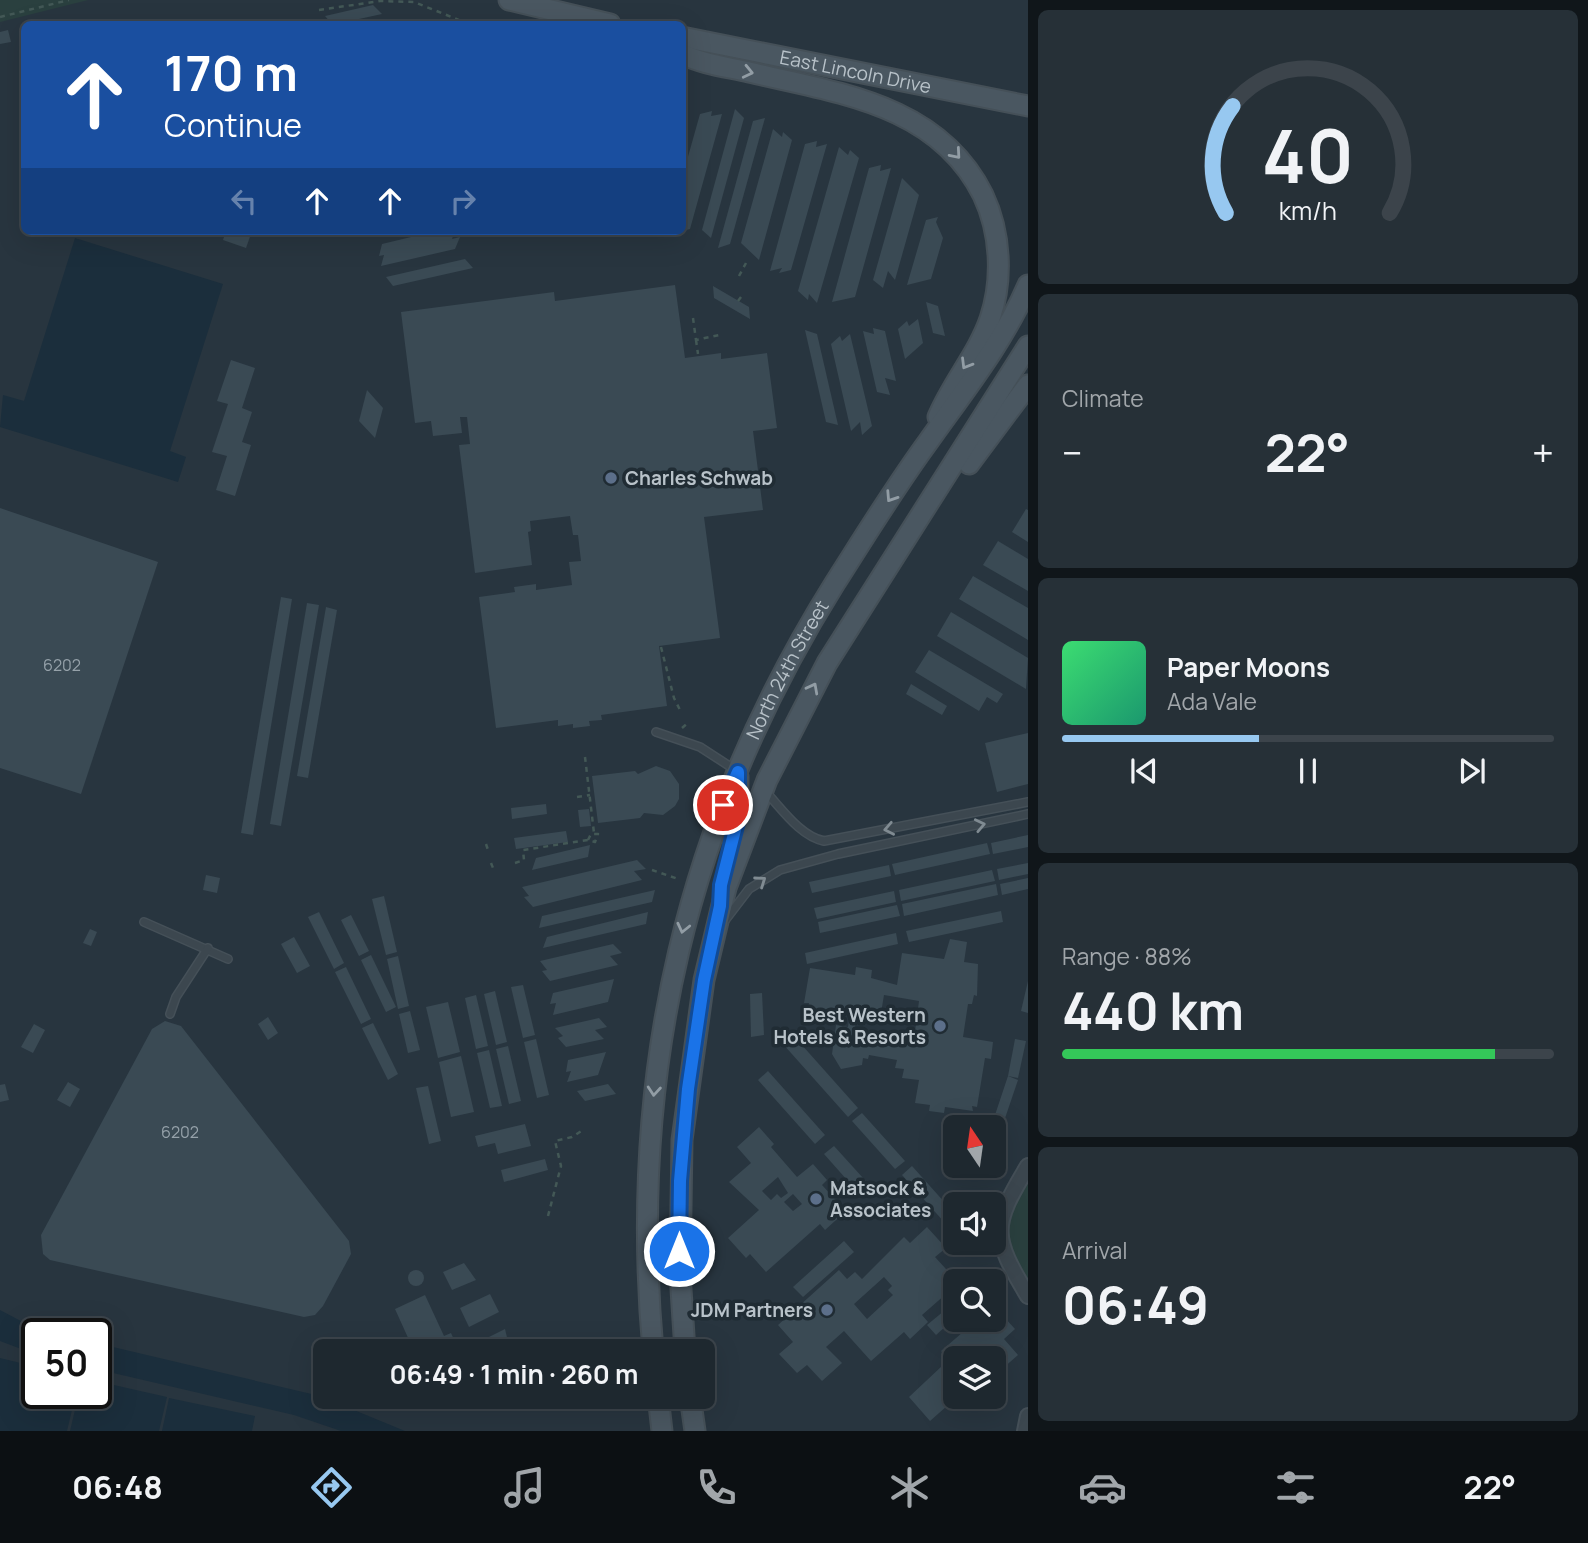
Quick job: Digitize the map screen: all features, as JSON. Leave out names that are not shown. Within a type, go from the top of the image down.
[{"type":"main road","points":[[509,0],[597,21]]},
{"type":"main road","name":"East Lincoln Drive","points":[[686,38],[1028,106]]},
{"type":"main road","points":[[686,55],[870,103],[904,116],[943,141],[972,176],[987,205],[996,237],[998,264],[995,299],[982,337],[948,393],[926,443]]},
{"type":"main road","name":"North 24th Street","points":[[653,1339],[647,1201],[661,1040],[685,916],[708,843],[738,772],[809,628],[926,443],[998,344],[1028,285]]},
{"type":"main road","name":"North 24th Street","points":[[684,1339],[680,1275],[682,1140],[695,1032],[720,906],[782,749],[855,617],[924,514],[1028,346]]},
{"type":"main road","points":[[924,514],[972,461],[1028,385]]},
{"type":"main road","points":[[720,906],[721,885],[738,818],[738,772],[761,764],[782,749]]},
{"type":"main road","points":[[659,1409],[662,1431]]},
{"type":"main road","points":[[692,1409],[695,1431]]},
{"type":"street","points":[[1028,1166],[1009,1196],[999,1227],[1005,1259],[1028,1296]]},
{"type":"street","points":[[1025,1431],[1028,1416]]},
{"type":"lane","points":[[656,732],[699,747],[738,772]]},
{"type":"lane","points":[[764,789],[802,830],[814,839],[824,841],[1028,802]]},
{"type":"lane","points":[[714,929],[726,921],[759,880],[780,870],[838,853],[1028,814]]},
{"type":"lane","points":[[144,922],[228,959]]},
{"type":"lane","points":[[170,1014],[176,997],[208,948]]},
{"type":"path","points":[[0,17],[69,0]]},
{"type":"path","points":[[319,10],[380,1],[414,2],[462,21]]},
{"type":"path","points":[[739,276],[746,263]]},
{"type":"path","points":[[693,318],[698,354]]},
{"type":"path","points":[[696,340],[719,335]]},
{"type":"path","points":[[661,646],[674,698],[681,710]]},
{"type":"path","points":[[682,729],[688,724],[686,718]]},
{"type":"path","points":[[514,863],[524,860],[523,850],[588,839],[597,841],[585,757]]},
{"type":"path","points":[[577,797],[590,795]]},
{"type":"path","points":[[588,839],[594,833]]},
{"type":"path","points":[[486,844],[488,850]]},
{"type":"path","points":[[491,863],[493,868]]},
{"type":"path","points":[[652,870],[678,878]]},
{"type":"path","points":[[548,1216],[561,1166],[555,1141],[572,1137],[583,1130]]},
{"type":"green space","points":[[0,0],[88,0],[0,22]]},
{"type":"green space","points":[[1028,1182],[1028,1283],[1012,1257],[1008,1232],[1014,1208]]},
{"type":"water","points":[[75,238],[223,284],[170,451],[186,457],[178,482],[0,427],[3,395],[24,401]]},
{"type":"water","points":[[0,1310],[21,1321],[21,1349],[0,1341]]},
{"type":"water","points":[[112,1347],[313,1394],[313,1409],[352,1409],[405,1431],[341,1431],[294,1415],[112,1373]]},
{"type":"water","points":[[0,1358],[21,1363],[21,1409],[72,1409],[67,1431],[0,1431]]},
{"type":"water","points":[[112,1385],[167,1397],[159,1431],[70,1431],[75,1409],[112,1409]]},
{"type":"water","points":[[169,1398],[255,1416],[252,1431],[162,1431]]},
{"type":"building","points":[[373,5],[382,14],[350,21],[329,21],[325,16]]},
{"type":"building","points":[[8,30],[11,42],[0,44],[0,32]]},
{"type":"building","points":[[735,109],[744,118],[711,238],[702,230]]},
{"type":"building","points":[[712,111],[711,116],[722,114],[690,229],[686,230],[686,164],[700,114]]},
{"type":"building","points":[[765,118],[730,244],[718,248],[753,121]]},
{"type":"building","points":[[773,129],[782,137],[783,132],[792,140],[759,260],[741,243]]},
{"type":"building","points":[[817,141],[816,147],[827,144],[791,270],[779,273],[782,268],[770,271],[805,144]]},
{"type":"building","points":[[839,147],[848,155],[850,150],[859,158],[817,303],[809,294],[808,300],[798,291]]},
{"type":"building","points":[[881,165],[880,171],[891,168],[855,297],[832,302],[869,168]]},
{"type":"building","points":[[902,178],[919,195],[895,280],[888,271],[883,288],[873,280]]},
{"type":"building","points":[[938,217],[936,222],[943,238],[931,279],[907,285],[926,220]]},
{"type":"building","points":[[225,235],[251,235],[246,248],[223,240]]},
{"type":"building","points":[[419,235],[454,235],[452,239],[460,237],[455,249],[381,266],[384,255],[379,256],[382,244]]},
{"type":"building","points":[[465,259],[473,268],[393,286],[386,277]]},
{"type":"building","name":"Charles Schwab","points":[[675,285],[685,358],[721,353],[721,359],[767,353],[777,428],[753,431],[763,510],[704,517],[720,638],[659,646],[667,706],[601,715],[602,720],[589,721],[590,726],[558,726],[558,720],[496,728],[479,597],[515,592],[514,587],[536,584],[536,590],[572,585],[569,562],[581,561],[578,535],[573,535],[570,516],[530,521],[531,531],[528,532],[532,565],[475,573],[459,445],[470,444],[467,417],[460,417],[462,433],[433,436],[431,421],[415,423],[401,312],[554,292],[555,301]]},
{"type":"building","points":[[713,286],[749,307],[750,319],[714,298]]},
{"type":"building","points":[[926,302],[938,306],[945,336],[933,333]]},
{"type":"building","points":[[918,319],[923,343],[905,359],[898,329],[907,321],[909,326]]},
{"type":"building","points":[[873,328],[885,331],[896,381],[885,378],[890,395],[877,392],[863,331],[874,334]]},
{"type":"building","points":[[805,330],[817,334],[838,425],[826,422]]},
{"type":"building","points":[[850,334],[872,426],[862,435],[860,422],[851,431],[831,344],[840,336],[842,341]]},
{"type":"building","points":[[231,360],[255,368],[242,408],[252,412],[242,442],[251,445],[235,496],[216,490],[227,456],[212,452],[228,404],[217,401]]},
{"type":"building","points":[[367,390],[383,408],[375,438],[359,421]]},
{"type":"building","points":[[0,508],[158,562],[81,794],[0,768]]},
{"type":"building","points":[[1026,509],[1028,510],[1028,542],[1012,532]]},
{"type":"building","points":[[998,541],[1028,559],[1028,591],[983,565]]},
{"type":"building","points":[[973,576],[1028,608],[1028,640],[959,599]]},
{"type":"building","points":[[281,597],[292,599],[253,835],[241,833]]},
{"type":"building","points":[[307,603],[319,605],[281,826],[270,824]]},
{"type":"building","points":[[326,607],[337,610],[308,778],[297,776]]},
{"type":"building","points":[[951,612],[1028,658],[1026,689],[937,636]]},
{"type":"building","points":[[929,650],[1003,694],[997,703],[987,697],[979,711],[915,672]]},
{"type":"building","points":[[911,684],[947,706],[942,715],[906,694]]},
{"type":"building","points":[[1028,733],[1028,784],[997,792],[985,743]]},
{"type":"building","points":[[656,766],[670,771],[679,784],[679,799],[675,806],[663,815],[644,813],[640,818],[598,823],[592,776],[635,771],[638,774]]},
{"type":"building","points":[[546,804],[547,814],[512,819],[511,808]]},
{"type":"building","points":[[589,809],[591,826],[580,827],[578,810]]},
{"type":"building","points":[[566,831],[568,842],[516,849],[514,838]]},
{"type":"building","points":[[1028,835],[1028,847],[993,854],[991,843]]},
{"type":"building","points":[[987,843],[990,854],[895,875],[892,864]]},
{"type":"building","points":[[590,845],[588,857],[532,870],[536,858]]},
{"type":"building","points":[[637,860],[646,869],[634,871],[642,880],[533,907],[524,897],[529,896],[522,887]]},
{"type":"building","points":[[1028,863],[1028,874],[999,880],[997,869]]},
{"type":"building","points":[[889,865],[891,876],[812,893],[809,882]]},
{"type":"building","points":[[992,870],[995,881],[901,901],[899,890]]},
{"type":"building","points":[[206,875],[220,878],[217,893],[203,890]]},
{"type":"building","points":[[1028,878],[1028,889],[1002,895],[1000,884]]},
{"type":"building","points":[[996,884],[998,895],[904,916],[902,904]]},
{"type":"building","points":[[655,890],[652,902],[539,928],[542,916]]},
{"type":"building","points":[[894,891],[896,902],[817,919],[814,908]]},
{"type":"building","points":[[384,896],[397,952],[386,955],[372,899]]},
{"type":"building","points":[[897,905],[900,916],[820,933],[818,922]]},
{"type":"building","points":[[1001,911],[1003,922],[909,942],[906,931]]},
{"type":"building","points":[[319,912],[344,963],[334,969],[308,917]]},
{"type":"building","points":[[648,912],[646,924],[543,948],[547,937]]},
{"type":"building","points":[[351,915],[369,951],[359,956],[341,920]]},
{"type":"building","points":[[90,929],[97,932],[91,946],[83,943]]},
{"type":"building","points":[[896,933],[898,944],[807,964],[805,953]]},
{"type":"building","points":[[294,937],[310,966],[297,973],[281,944]]},
{"type":"building","name":"Best Western Hotels & Resorts","points":[[950,939],[967,942],[964,962],[978,964],[977,996],[974,995],[972,1004],[968,1004],[963,1037],[993,1042],[991,1059],[985,1058],[977,1107],[972,1106],[973,1111],[945,1107],[944,1113],[929,1111],[930,1105],[915,1103],[919,1080],[902,1078],[904,1069],[895,1068],[897,1060],[869,1055],[868,1059],[863,1058],[862,1065],[841,1069],[832,1054],[836,1025],[848,1027],[850,1014],[818,1009],[817,1015],[807,1013],[809,1003],[804,1003],[810,968],[855,975],[856,967],[872,970],[871,978],[897,985],[902,953],[944,959]],"holes":[[[884,995],[919,1001],[914,1039],[910,1039],[910,1043],[899,1042],[898,1047],[871,1043],[873,1033],[855,1028],[856,1019],[880,1019]]]},
{"type":"building","points":[[613,944],[622,953],[610,956],[618,965],[550,981],[542,971],[547,970],[540,961]]},
{"type":"building","points":[[371,955],[396,1007],[386,1012],[361,960]]},
{"type":"building","points":[[398,956],[409,1006],[398,1009],[387,959]]},
{"type":"building","points":[[346,967],[371,1019],[361,1024],[335,972]]},
{"type":"building","points":[[614,979],[608,1002],[553,1015],[556,1003],[550,1004],[553,993]]},
{"type":"building","points":[[1028,981],[1028,1013],[1021,1011]]},
{"type":"building","points":[[523,985],[535,1035],[523,1038],[511,987]]},
{"type":"building","points":[[495,991],[507,1042],[496,1045],[484,994]]},
{"type":"building","points":[[762,993],[764,1035],[751,1037],[750,994]]},
{"type":"building","points":[[476,995],[488,1046],[476,1049],[465,998]]},
{"type":"building","points":[[448,1002],[460,1052],[438,1058],[426,1007]]},
{"type":"building","points":[[410,1011],[420,1050],[408,1053],[399,1014]]},
{"type":"building","points":[[268,1017],[278,1033],[268,1040],[258,1024]]},
{"type":"building","points":[[599,1018],[607,1027],[595,1030],[604,1039],[566,1047],[558,1038],[563,1036],[555,1028]]},
{"type":"building","points":[[165,1021],[181,1026],[349,1241],[351,1254],[323,1306],[315,1315],[304,1317],[50,1260],[43,1254],[41,1235],[152,1029]]},
{"type":"building","points":[[373,1023],[398,1074],[388,1080],[362,1028]]},
{"type":"building","points":[[34,1024],[45,1030],[33,1053],[21,1047]]},
{"type":"building","points":[[793,1035],[858,1108],[848,1117],[783,1044]]},
{"type":"building","points":[[536,1039],[549,1095],[537,1098],[524,1042]]},
{"type":"building","points":[[1015,1039],[1026,1041],[1018,1078],[1008,1076]]},
{"type":"building","points":[[508,1046],[521,1101],[509,1104],[496,1049]]},
{"type":"building","points":[[489,1050],[502,1106],[490,1108],[477,1053]]},
{"type":"building","points":[[606,1052],[598,1075],[567,1082],[571,1071],[566,1072],[568,1060]]},
{"type":"building","points":[[461,1056],[474,1112],[451,1117],[439,1062]]},
{"type":"building","points":[[768,1071],[825,1135],[815,1144],[758,1080]]},
{"type":"building","points":[[1008,1076],[1018,1080],[1006,1115],[995,1115]]},
{"type":"building","points":[[68,1082],[80,1089],[70,1107],[57,1100]]},
{"type":"building","points":[[5,1084],[9,1100],[0,1102],[0,1085]]},
{"type":"building","points":[[608,1084],[616,1094],[585,1101],[577,1091]]},
{"type":"building","points":[[428,1086],[441,1141],[429,1144],[416,1088]]},
{"type":"building","points":[[862,1113],[905,1161],[895,1169],[852,1121]]},
{"type":"building","points":[[525,1124],[531,1146],[498,1154],[495,1143],[478,1147],[475,1136]]},
{"type":"building","name":"Matsock & Associates","points":[[759,1127],[774,1144],[771,1147],[797,1177],[813,1164],[827,1180],[822,1185],[846,1211],[825,1230],[820,1224],[766,1272],[750,1254],[746,1258],[728,1238],[759,1210],[729,1182],[751,1163],[737,1147]],"holes":[[[778,1177],[788,1193],[781,1198],[777,1194],[771,1200],[762,1191]],[[793,1194],[802,1204],[793,1211],[784,1202]]]},
{"type":"building","points":[[834,1146],[873,1189],[863,1198],[824,1154]]},
{"type":"building","points":[[545,1159],[548,1170],[504,1182],[501,1170]]},
{"type":"building","points":[[912,1166],[943,1201],[943,1221],[902,1175]]},
{"type":"building","name":"JDM Partners","points":[[927,1227],[943,1245],[943,1250],[935,1257],[946,1269],[943,1269],[943,1297],[922,1315],[928,1322],[910,1339],[904,1332],[871,1361],[844,1331],[826,1347],[842,1363],[822,1381],[807,1365],[797,1373],[779,1354],[793,1342],[778,1325],[839,1270],[847,1279],[855,1272],[862,1279],[904,1237],[910,1243]],"holes":[[[884,1277],[892,1286],[888,1290],[893,1295],[867,1319],[854,1304]]]},
{"type":"building","points":[[844,1241],[854,1252],[803,1297],[793,1287]]},
{"type":"building","points":[[464,1263],[476,1280],[452,1290],[443,1272]]},
{"type":"building","points":[[416,1270],[422,1272],[422,1284],[416,1286],[410,1284],[408,1278],[410,1272]]},
{"type":"building","points":[[490,1294],[499,1312],[469,1327],[460,1308]]},
{"type":"building","points":[[425,1295],[444,1336],[451,1333],[454,1339],[409,1339],[395,1309]]},
{"type":"building","points":[[943,1312],[943,1329],[936,1335],[927,1325]]},
{"type":"building","points":[[1006,1319],[1015,1329],[1004,1339],[1018,1355],[1006,1366],[1006,1346],[947,1346],[963,1332],[1006,1332]]},
{"type":"building","points":[[505,1329],[507,1339],[485,1339]]},
{"type":"building","points":[[942,1366],[944,1409],[930,1421],[909,1397]]},
{"type":"place","name":"Charles Schwab","points":[[611,478]]},
{"type":"place","name":"Best Western Hotels & Resorts","points":[[940,1026]]},
{"type":"place","name":"Matsock & Associates","points":[[816,1199]]},
{"type":"place","name":"JDM Partners","points":[[827,1310]]},
{"type":"route","points":[[679,1251],[682,1140],[695,1032],[720,906],[721,885],[738,818],[738,772],[723,805]]}]
